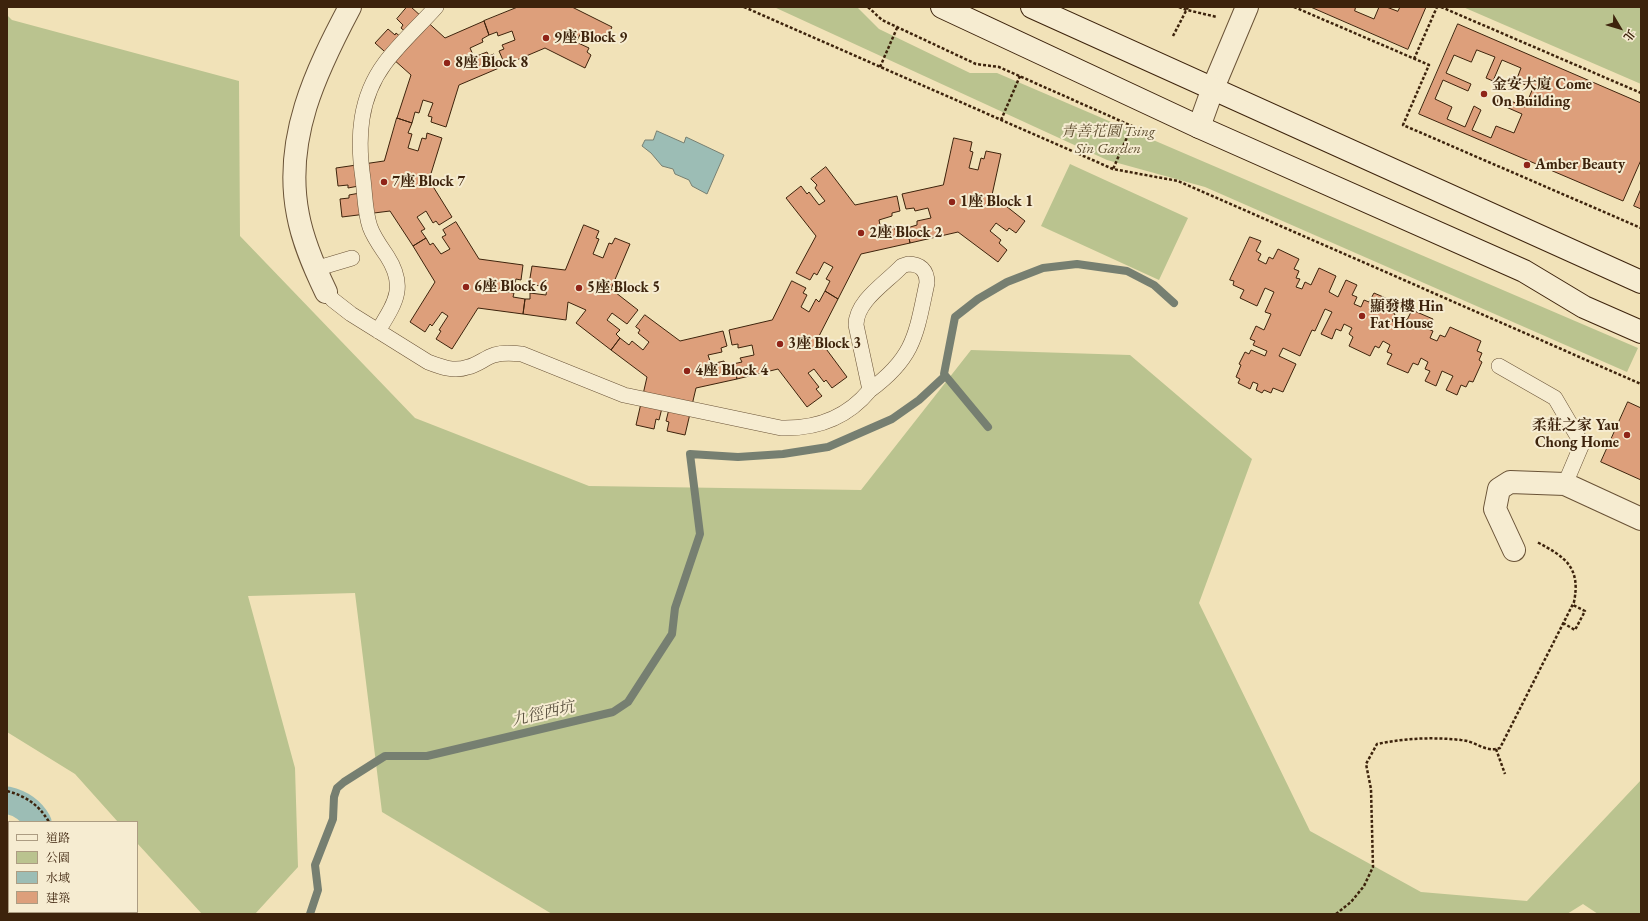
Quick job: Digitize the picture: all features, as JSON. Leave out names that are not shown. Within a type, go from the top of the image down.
[{"type":"main road","points":[[326,292],[315,269],[304,238],[298,214],[295,169],[297,144],[301,120],[319,66],[350,7]]},
{"type":"main road","points":[[942,7],[1199,127],[1524,271],[1584,307],[1641,332]]},
{"type":"main road","points":[[1032,7],[1641,282]]},
{"type":"main road","points":[[1199,127],[1213,88],[1247,7]]},
{"type":"main road","points":[[1513,548],[1495,509],[1499,489],[1510,482],[1565,484],[1641,519]]},
{"type":"lane","points":[[378,331],[394,305],[398,284],[394,268],[373,234],[369,221],[360,157],[361,124],[369,92],[385,63],[436,7]]},
{"type":"lane","points":[[315,269],[352,258]]},
{"type":"lane","points":[[326,292],[346,310],[378,331],[428,362],[441,367],[455,369],[468,367],[494,355],[508,352],[522,354],[624,395],[781,428],[799,429],[816,426],[849,410],[897,367],[908,352],[915,336],[927,283],[925,271],[914,264],[902,266],[865,301],[859,309],[856,317],[856,325],[870,390]]},
{"type":"lane","points":[[1499,366],[1555,398],[1582,444],[1565,484]]},
{"type":"path","points":[[744,7],[1113,169],[1178,181],[1641,384]]},
{"type":"path","points":[[753,12],[755,7]]},
{"type":"path","points":[[868,7],[882,20],[897,28],[976,64],[999,67],[1132,126],[1113,169]]},
{"type":"path","points":[[1179,7],[1224,19]]},
{"type":"path","points":[[1173,36],[1188,7]]},
{"type":"path","points":[[1294,7],[1429,65],[1403,125],[1641,228]]},
{"type":"path","points":[[1414,59],[1437,7]]},
{"type":"path","points":[[1441,7],[1641,93]]},
{"type":"path","points":[[880,67],[897,28]]},
{"type":"path","points":[[1001,120],[1020,76]]},
{"type":"path","points":[[1336,914],[1351,902],[1364,886],[1373,868],[1371,788],[1366,764],[1378,744],[1399,739],[1442,739],[1464,740],[1492,750],[1500,748],[1573,605],[1577,589],[1575,574],[1567,562],[1553,551],[1537,542],[1513,548]]},
{"type":"path","points":[[1563,623],[1575,630],[1585,611],[1573,605]]},
{"type":"path","points":[[1496,749],[1505,774]]},
{"type":"path","points":[[7,791],[16,793],[33,801],[44,813],[48,821]]},
{"type":"green space","name":"青善花園 Tsing Sin Garden","points":[[774,7],[857,7],[879,29],[970,73],[997,73],[1638,348],[1627,372],[1205,187],[1107,160]]},
{"type":"green space","points":[[1463,7],[1641,7],[1641,84]]},
{"type":"green space","points":[[7,15],[12,20],[239,81],[240,236],[415,418],[589,486],[861,490],[971,350],[1130,355],[1252,459],[1199,603],[1310,831],[1421,892],[1527,901],[1641,780],[1641,914],[1598,914],[1583,904],[1567,914],[552,914],[382,812],[355,593],[248,596],[295,768],[298,867],[255,914],[202,914],[138,844],[138,821],[117,821],[75,774],[7,732]]},
{"type":"green space","points":[[1070,164],[1188,218],[1159,280],[1041,226]]},
{"type":"water","points":[[657,131],[684,143],[686,137],[724,155],[707,194],[692,186],[689,180],[675,174],[673,169],[662,166],[651,153],[642,146],[645,140],[653,140]]},
{"type":"building","name":"8座 Block 8","points":[[407,7],[411,7],[445,38],[484,21],[489,35],[482,39],[483,42],[470,48],[474,57],[487,52],[489,56],[494,54],[499,68],[459,85],[446,127],[431,122],[432,117],[428,116],[433,103],[423,100],[419,113],[415,112],[412,123],[397,118],[411,75],[375,43],[388,29],[395,35],[396,33],[409,44],[414,39],[401,28],[403,25],[397,19]]},
{"type":"building","name":"9座 Block 9","points":[[518,7],[572,7],[612,27],[605,41],[595,36],[593,40],[581,33],[576,42],[589,48],[587,52],[591,55],[585,68],[545,48],[505,65],[499,51],[504,49],[502,45],[515,40],[512,31],[498,36],[497,32],[489,35],[484,21]]},
{"type":"building","points":[[1311,7],[1426,7],[1408,49]]},
{"type":"building","points":[[1356,7],[1379,7],[1374,19],[1355,11]]},
{"type":"building","points":[[1387,7],[1400,7],[1398,11]]},
{"type":"building","points":[[1458,24],[1641,103],[1641,160],[1623,201],[1419,114]]},
{"type":"building","name":"金安大廈 Come On Building","points":[[1477,50],[1495,57],[1486,78],[1493,81],[1502,60],[1521,68],[1516,81],[1533,88],[1525,107],[1499,96],[1497,103],[1522,114],[1514,133],[1496,126],[1491,138],[1472,130],[1481,110],[1474,106],[1465,127],[1447,119],[1452,107],[1435,99],[1443,80],[1468,91],[1471,84],[1446,73],[1454,55],[1471,62]]},
{"type":"building","name":"7座 Block 7","points":[[397,118],[412,123],[408,133],[412,134],[408,148],[418,151],[422,138],[426,139],[427,133],[442,138],[429,180],[452,217],[439,225],[436,221],[433,223],[426,211],[417,217],[425,229],[421,231],[426,238],[413,246],[390,211],[342,217],[340,199],[349,198],[349,195],[365,192],[364,185],[348,188],[348,185],[338,186],[336,168],[384,161]]},
{"type":"building","name":"1座 Block 1","points":[[954,138],[972,142],[970,151],[973,152],[969,168],[978,170],[981,158],[984,159],[986,151],[1001,154],[992,195],[1025,221],[1016,233],[1009,228],[1007,231],[996,223],[990,231],[1001,240],[999,243],[1007,250],[998,262],[958,232],[910,243],[907,228],[917,225],[917,221],[931,218],[928,208],[915,211],[914,208],[906,209],[902,194],[943,185]]},
{"type":"building","name":"2座 Block 2","points":[[826,167],[855,205],[897,196],[900,211],[892,213],[892,216],[879,220],[881,230],[895,226],[895,230],[907,228],[910,243],[861,254],[838,299],[825,291],[830,281],[826,279],[833,267],[824,262],[817,275],[814,273],[810,280],[796,273],[816,236],[786,198],[801,186],[807,194],[809,192],[819,205],[825,201],[815,188],[817,185],[811,179]]},
{"type":"building","points":[[1641,189],[1641,209],[1634,206]]},
{"type":"building","name":"6座 Block 6","points":[[456,222],[479,259],[523,265],[521,280],[516,279],[515,283],[501,281],[500,291],[514,293],[513,297],[525,299],[523,314],[478,308],[452,349],[436,339],[441,331],[439,330],[448,316],[442,312],[432,326],[430,324],[425,332],[410,322],[435,282],[413,246],[426,238],[430,245],[433,243],[441,254],[450,249],[442,237],[446,235],[443,230]]},
{"type":"building","name":"5座 Block 5","points":[[584,225],[599,231],[596,238],[599,239],[593,254],[603,258],[609,243],[612,244],[615,238],[630,244],[611,289],[638,310],[627,324],[612,313],[607,320],[620,330],[616,334],[620,338],[611,350],[576,323],[586,310],[568,302],[566,320],[523,314],[525,299],[530,299],[530,293],[546,295],[547,287],[529,284],[532,266],[565,270]]},
{"type":"building","name":"顯發樓 Hin Fat House","points":[[1250,237],[1261,241],[1256,251],[1261,254],[1258,260],[1266,264],[1269,257],[1273,259],[1278,249],[1299,259],[1294,269],[1299,271],[1296,278],[1300,279],[1296,287],[1302,289],[1305,282],[1311,285],[1319,268],[1336,276],[1329,292],[1338,297],[1346,280],[1357,285],[1352,295],[1357,297],[1354,304],[1361,307],[1364,300],[1369,302],[1374,293],[1395,302],[1390,312],[1395,314],[1392,321],[1399,324],[1402,318],[1407,320],[1412,310],[1433,319],[1428,329],[1433,331],[1430,338],[1437,341],[1440,335],[1445,337],[1450,327],[1481,341],[1477,351],[1482,353],[1479,360],[1482,362],[1473,382],[1469,381],[1466,387],[1461,385],[1457,395],[1446,390],[1453,376],[1442,371],[1436,386],[1425,381],[1430,371],[1425,369],[1428,362],[1421,358],[1418,365],[1413,363],[1408,373],[1387,364],[1392,354],[1387,352],[1390,345],[1383,341],[1379,348],[1375,346],[1370,356],[1349,346],[1353,337],[1349,334],[1352,328],[1344,324],[1341,331],[1336,329],[1332,339],[1321,334],[1332,312],[1325,309],[1315,331],[1312,330],[1300,356],[1283,348],[1279,356],[1296,364],[1283,392],[1273,388],[1271,393],[1264,390],[1262,393],[1256,390],[1258,384],[1253,382],[1250,389],[1238,383],[1240,379],[1236,377],[1241,365],[1239,364],[1245,352],[1249,354],[1251,350],[1265,356],[1267,351],[1253,345],[1255,341],[1250,339],[1256,326],[1264,330],[1271,314],[1265,312],[1274,292],[1265,288],[1257,306],[1240,298],[1244,290],[1233,285],[1234,281],[1230,280]]},
{"type":"building","name":"3座 Block 3","points":[[792,281],[806,288],[803,293],[807,295],[801,307],[809,312],[816,299],[819,302],[825,291],[838,299],[818,338],[847,377],[832,388],[826,380],[824,382],[814,369],[808,373],[819,387],[816,389],[822,396],[807,407],[778,369],[737,379],[733,364],[742,362],[740,358],[754,355],[752,345],[738,348],[738,344],[732,345],[729,330],[772,320]]},
{"type":"building","name":"4座 Block 4","points":[[645,315],[680,341],[723,331],[727,346],[721,348],[722,352],[708,355],[711,364],[724,361],[725,366],[733,364],[737,379],[696,388],[685,435],[667,431],[669,422],[666,421],[670,405],[663,404],[659,420],[656,419],[654,429],[636,425],[647,377],[611,350],[620,338],[629,345],[632,341],[643,350],[649,342],[638,333],[640,330],[636,327]]},
{"type":"building","name":"柔莊之家 Yau Chong Home","points":[[1628,402],[1641,408],[1641,480],[1601,462]]},
{"type":"waterway","points":[[988,427],[944,374],[955,317],[978,299],[1007,282],[1043,268],[1077,264],[1127,271],[1154,285],[1174,303]]},
{"type":"waterway","name":"九徑西坑","points":[[310,914],[318,890],[315,865],[333,819],[334,797],[337,788],[344,782],[385,756],[427,756],[613,712],[628,702],[672,634],[675,608],[700,534],[690,454],[738,457],[783,454],[828,447],[892,419],[919,400],[945,376]]},
{"type":"waterway","points":[[7,800],[25,808],[37,821]]},
{"type":"place","name":"9座 Block 9","points":[[546,38]]},
{"type":"place","name":"8座 Block 8","points":[[447,63]]},
{"type":"place","name":"金安大廈 Come On Building","points":[[1484,94]]},
{"type":"place","name":"Amber Beauty","points":[[1527,165]]},
{"type":"place","name":"7座 Block 7","points":[[384,182]]},
{"type":"place","name":"1座 Block 1","points":[[952,202]]},
{"type":"place","name":"2座 Block 2","points":[[861,233]]},
{"type":"place","name":"6座 Block 6","points":[[466,287]]},
{"type":"place","name":"5座 Block 5","points":[[579,288]]},
{"type":"place","name":"顯發樓 Hin Fat House","points":[[1362,316]]},
{"type":"place","name":"3座 Block 3","points":[[780,344]]},
{"type":"place","name":"4座 Block 4","points":[[687,371]]},
{"type":"place","name":"柔莊之家 Yau Chong Home","points":[[1627,435]]}]
